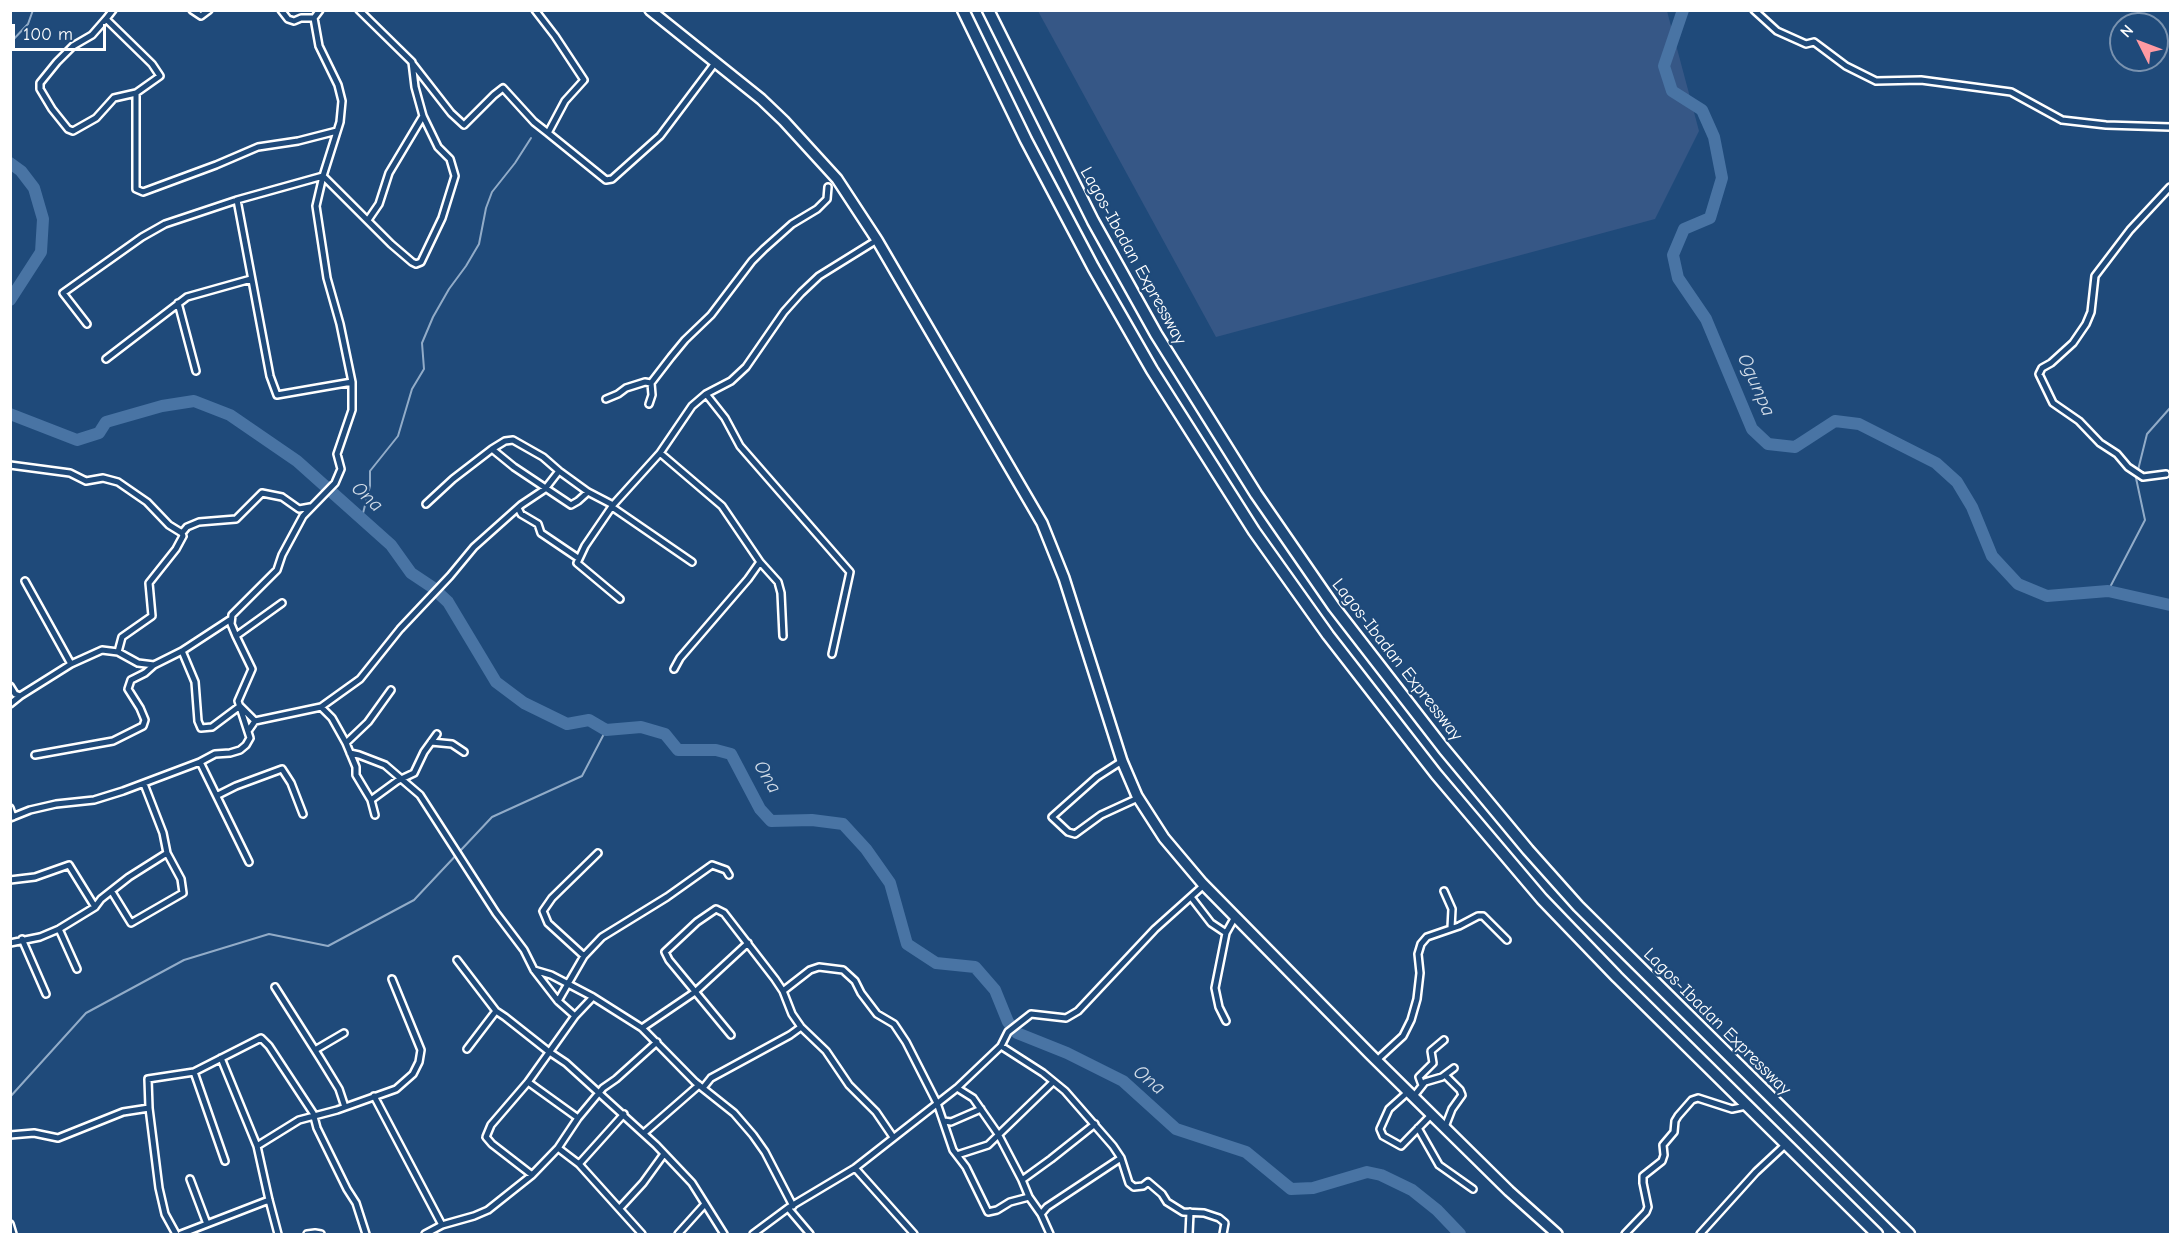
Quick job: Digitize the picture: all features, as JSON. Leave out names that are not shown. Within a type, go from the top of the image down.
[{"type":"highway","points":[[650,10],[761,99],[805,142],[839,182],[877,240],[1042,523],[1064,578],[1122,760],[1138,798],[1164,838],[1235,917],[1411,1094],[1557,1234]]},
{"type":"highway","name":"Lagos-Ibadan Expressway","points":[[963,10],[1026,140],[1122,318],[1217,474],[1297,592],[1398,727],[1542,899],[1617,977],[1877,1234]]},
{"type":"highway","name":"Lagos-Ibadan Expressway","points":[[988,10],[1093,221],[1156,334],[1256,494],[1341,616],[1444,749],[1527,850],[1578,906],[1909,1234]]},
{"type":"street","points":[[106,19],[152,64],[160,76],[136,93],[114,98],[96,118],[73,131],[68,129],[40,89],[40,83],[57,62],[73,46],[92,35],[113,10]]},
{"type":"street","points":[[192,10],[201,16],[209,10]]},
{"type":"street","points":[[281,10],[288,19],[294,21],[301,18],[314,18]]},
{"type":"street","points":[[35,755],[112,741],[143,726],[145,720],[128,689],[131,680],[182,651],[231,619],[232,615],[278,570],[282,555],[303,516],[335,483],[340,469],[338,454],[352,410],[352,382],[340,324],[327,278],[316,206],[337,131],[342,101],[338,85],[319,46],[314,18],[320,10]]},
{"type":"street","points":[[359,10],[412,62],[451,113],[464,125],[503,88],[534,122],[606,180],[612,178],[660,136],[715,63]]},
{"type":"street","points":[[534,10],[555,36],[584,80],[565,101],[548,133]]},
{"type":"street","points":[[1754,10],[1777,31],[1806,44],[1814,42],[1846,66],[1876,81],[1921,80],[2011,92],[2062,120],[2106,125],[2170,127]]},
{"type":"street","points":[[323,176],[391,244],[412,262],[416,264],[421,262],[442,218],[455,176],[450,159],[438,147],[423,116],[415,87],[412,62]]},
{"type":"street","points":[[136,93],[136,189],[143,192],[258,147],[298,141],[337,131]]},
{"type":"street","points":[[368,220],[379,204],[389,173],[423,116]]},
{"type":"street","points":[[87,324],[63,293],[142,237],[165,224],[237,200],[323,176]]},
{"type":"street","points":[[649,404],[652,395],[651,383],[685,340],[711,315],[758,255],[792,224],[817,209],[827,199],[828,187]]},
{"type":"street","points":[[2166,474],[2143,477],[2128,467],[2117,454],[2100,443],[2079,421],[2053,403],[2039,374],[2073,343],[2086,324],[2091,312],[2095,276],[2130,230],[2170,187]]},
{"type":"street","points":[[237,200],[270,376],[278,395],[352,382]]},
{"type":"street","points":[[620,599],[577,563],[612,506],[660,453],[692,406],[706,394],[731,381],[746,367],[784,312],[819,276],[877,240]]},
{"type":"street","points":[[106,359],[187,297],[252,279]]},
{"type":"street","points":[[178,303],[196,370]]},
{"type":"street","points":[[606,399],[626,388],[645,382],[651,383]]},
{"type":"street","points":[[706,394],[725,418],[740,446],[850,572],[832,654]]},
{"type":"street","points":[[426,504],[453,479],[492,449],[505,441],[513,440],[543,457],[588,492],[692,562]]},
{"type":"street","points":[[492,449],[545,489],[571,505],[588,492]]},
{"type":"street","points":[[660,453],[722,506],[760,562],[777,582],[781,592],[783,636]]},
{"type":"street","points":[[10,465],[70,473],[86,481],[103,478],[118,482],[147,502],[169,525],[182,533]]},
{"type":"street","points":[[248,731],[255,721],[321,707],[360,679],[404,625],[474,547],[518,508],[545,489],[559,471]]},
{"type":"street","points":[[118,652],[122,637],[152,616],[149,583],[176,549],[183,536],[182,533],[192,524],[236,519],[262,494],[282,497],[299,509],[310,507]]},
{"type":"street","points":[[518,508],[521,514],[538,524],[541,533],[578,558]]},
{"type":"street","points":[[674,669],[680,658],[760,562]]},
{"type":"street","points":[[25,581],[70,664]]},
{"type":"street","points":[[236,636],[282,603]]},
{"type":"street","points":[[10,808],[12,818],[56,804],[94,800],[144,784],[215,754],[240,750],[246,745],[250,738],[238,701],[252,669],[236,636],[231,619]]},
{"type":"street","points":[[182,651],[195,682],[198,721],[201,728],[212,727],[240,706]]},
{"type":"street","points":[[10,704],[70,664],[96,652],[118,652],[138,663],[154,665]]},
{"type":"street","points":[[10,686],[20,696]]},
{"type":"street","points":[[346,743],[368,722],[391,690]]},
{"type":"street","points":[[240,706],[255,721]]},
{"type":"street","points":[[321,707],[332,718],[346,743],[356,766],[356,775],[371,800],[375,815]]},
{"type":"street","points":[[371,800],[414,773],[437,734]]},
{"type":"street","points":[[431,742],[452,744],[464,752]]},
{"type":"street","points":[[350,753],[385,765],[420,795],[496,913],[524,950],[534,970],[558,1001],[575,1016]]},
{"type":"street","points":[[1122,760],[1097,777],[1052,817],[1068,832],[1075,834],[1101,815],[1138,798]]},
{"type":"street","points":[[200,762],[249,862]]},
{"type":"street","points":[[218,795],[282,769],[291,783],[303,814]]},
{"type":"street","points":[[112,892],[131,923],[183,893],[183,884],[167,853],[163,833],[144,784]]},
{"type":"street","points":[[10,943],[59,929],[95,907],[101,899],[129,877],[167,853]]},
{"type":"street","points":[[584,956],[548,923],[543,911],[552,898],[598,853]]},
{"type":"street","points":[[10,880],[35,877],[69,865],[95,907]]},
{"type":"street","points":[[558,1001],[584,956],[602,937],[667,897],[712,865],[726,870],[729,875]]},
{"type":"street","points":[[753,1234],[790,1207],[855,1168],[957,1088],[1001,1046],[1008,1032],[1031,1014],[1066,1018],[1077,1011],[1155,929],[1204,885]]},
{"type":"street","points":[[1444,891],[1452,909],[1452,928]]},
{"type":"street","points":[[1191,897],[1211,923],[1226,933]]},
{"type":"street","points":[[731,1035],[664,952],[697,922],[716,909],[724,914],[748,943],[783,992],[792,1014],[801,1027],[826,1051],[849,1085],[876,1112],[893,1137]]},
{"type":"street","points":[[1377,1060],[1403,1036],[1411,1020],[1417,999],[1420,973],[1418,954],[1421,944],[1427,937],[1483,916],[1507,940]]},
{"type":"street","points":[[1226,1021],[1219,1007],[1215,988],[1226,933],[1235,917]]},
{"type":"street","points":[[59,929],[76,969]]},
{"type":"street","points":[[22,939],[46,994]]},
{"type":"street","points":[[642,1028],[695,992],[748,943]]},
{"type":"street","points":[[457,960],[496,1011],[548,1052],[566,1062],[644,1133],[692,1183],[724,1234]]},
{"type":"street","points":[[783,992],[810,970],[819,967],[843,970],[855,981],[877,1014],[894,1024],[916,1059],[937,1103],[957,1155],[966,1167],[987,1212],[1029,1197]]},
{"type":"street","points":[[534,970],[568,983],[642,1028],[701,1087],[734,1113],[765,1152],[790,1207],[810,1234]]},
{"type":"street","points":[[257,1146],[299,1120],[396,1089],[413,1074],[419,1062],[421,1050],[392,980]]},
{"type":"street","points":[[275,987],[339,1089],[345,1107]]},
{"type":"street","points":[[532,1175],[486,1137],[491,1125],[528,1082],[575,1016],[593,997]]},
{"type":"street","points":[[466,1049],[496,1011]]},
{"type":"street","points":[[644,1133],[711,1078],[801,1027]]},
{"type":"street","points":[[315,1050],[344,1033]]},
{"type":"street","points":[[176,1234],[165,1214],[159,1188],[149,1108],[148,1079],[194,1072],[261,1038],[298,1088],[314,1116],[317,1128],[356,1203],[366,1234]]},
{"type":"street","points":[[1422,1085],[1419,1077],[1433,1063],[1431,1051],[1444,1041]]},
{"type":"street","points":[[429,1234],[442,1224],[488,1210],[532,1175],[558,1148],[599,1092],[657,1042]]},
{"type":"street","points":[[1001,1046],[1043,1073],[1065,1091],[1095,1124],[1121,1158],[1129,1183],[1134,1187],[1143,1186],[1148,1182],[1162,1194],[1167,1202],[1183,1212],[1204,1213],[1222,1220],[1225,1222],[1223,1234]]},
{"type":"street","points":[[221,1058],[257,1146],[268,1200],[278,1234]]},
{"type":"street","points":[[1432,1114],[1401,1146],[1383,1136],[1380,1129],[1389,1109],[1422,1085],[1445,1075],[1454,1068]]},
{"type":"street","points":[[194,1072],[225,1161]]},
{"type":"street","points":[[1445,1075],[1462,1095],[1452,1109],[1445,1127]]},
{"type":"street","points":[[528,1082],[578,1118]]},
{"type":"street","points":[[957,1155],[988,1145],[1053,1082]]},
{"type":"street","points":[[957,1088],[973,1098],[999,1134],[1029,1197],[1041,1214],[1050,1234]]},
{"type":"street","points":[[374,1096],[442,1224]]},
{"type":"street","points":[[1625,1234],[1646,1212],[1648,1207],[1643,1183],[1644,1176],[1662,1161],[1663,1145],[1674,1132],[1675,1121],[1692,1100],[1698,1098],[1732,1108],[1747,1105]]},
{"type":"street","points":[[10,1135],[34,1133],[58,1138],[123,1112],[149,1108]]},
{"type":"street","points":[[944,1122],[951,1122],[981,1110]]},
{"type":"street","points":[[579,1164],[624,1114]]},
{"type":"street","points":[[1022,1180],[1095,1124]]},
{"type":"street","points":[[1418,1128],[1439,1165],[1473,1189]]},
{"type":"street","points":[[1700,1234],[1756,1172],[1786,1144]]},
{"type":"street","points":[[558,1148],[579,1164],[642,1234]]},
{"type":"street","points":[[620,1208],[643,1183],[664,1154]]},
{"type":"street","points":[[1041,1214],[1047,1207],[1121,1158]]},
{"type":"street","points":[[855,1168],[914,1234]]},
{"type":"street","points":[[190,1179],[207,1224]]},
{"type":"street","points":[[181,1234],[268,1200]]},
{"type":"street","points":[[678,1234],[705,1204]]},
{"type":"street","points":[[1189,1234],[1190,1212]]},
{"type":"street","points":[[10,1224],[13,1234]]},
{"type":"street","points":[[307,1234],[321,1234]]},
{"type":"shaded area","points":[[1038,11],[1667,11],[1699,131],[1655,219],[1216,337]]},
{"type":"waterway","points":[[10,43],[28,24],[33,10]]},
{"type":"waterway","name":"Ogunpa","points":[[1683,10],[1664,66],[1672,91],[1702,110],[1714,137],[1722,178],[1710,218],[1684,229],[1673,255],[1678,278],[1706,319],[1752,429],[1768,444],[1795,447],[1835,421],[1859,424],[1936,463],[1957,482],[1972,507],[1992,556],[2018,584],[2047,596],[2108,591],[2170,605]]},
{"type":"waterway","points":[[362,517],[370,486],[370,471],[398,436],[412,389],[424,369],[422,343],[433,317],[479,244],[486,208],[492,192],[531,138]]},
{"type":"waterway","name":"Ona","points":[[10,163],[21,171],[34,188],[43,219],[41,252],[10,300]]},
{"type":"waterway","name":"Ona","points":[[10,414],[77,440],[99,433],[106,422],[162,406],[194,401],[230,415],[297,461],[391,545],[411,573],[432,587],[448,602],[496,682],[524,703],[567,724],[589,720],[606,730],[641,727],[665,734],[678,750],[716,750],[731,754],[760,809],[771,821],[812,820],[843,824],[866,849],[890,883],[907,944],[936,963],[975,967],[995,990],[1008,1022],[1017,1033],[1067,1053],[1123,1081],[1176,1129],[1246,1152],[1291,1189],[1313,1188],[1367,1172],[1381,1175],[1412,1190],[1437,1210],[1460,1234]]},
{"type":"waterway","points":[[2108,591],[2145,520],[2136,478],[2147,434],[2170,408]]},
{"type":"waterway","points":[[10,1097],[86,1013],[184,960],[269,934],[328,946],[414,900],[492,817],[582,776],[606,730]]}]
